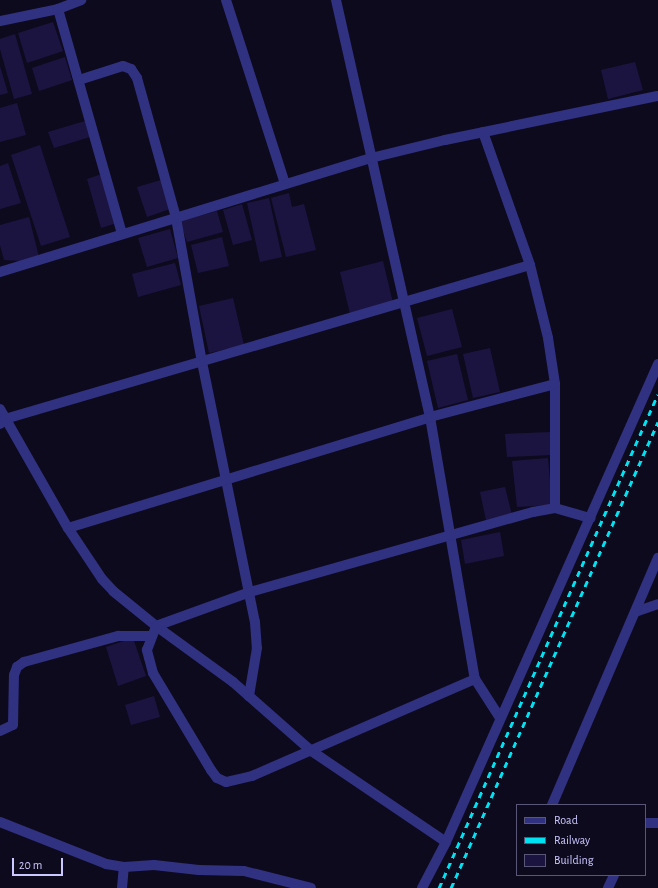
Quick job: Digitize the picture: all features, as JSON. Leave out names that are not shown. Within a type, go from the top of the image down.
[{"type":"street","points":[[0,21],[58,9],[81,0]]},
{"type":"street","points":[[226,0],[285,184]]},
{"type":"street","points":[[336,0],[430,417],[449,536],[475,678],[500,718]]},
{"type":"street","points":[[58,9],[122,234]]},
{"type":"street","points":[[79,80],[123,66],[131,68],[137,78],[176,218],[202,362],[250,592],[257,648],[249,696]]},
{"type":"street","points":[[0,272],[371,158],[483,132],[658,96]]},
{"type":"street","points":[[483,132],[530,265],[548,338],[555,384],[555,508]]},
{"type":"street","points":[[3,421],[530,265]]},
{"type":"street","points":[[422,888],[446,842],[658,364]]},
{"type":"street","points":[[68,528],[226,481],[430,417],[555,384]]},
{"type":"street","points":[[0,409],[3,421],[68,528],[102,579],[156,626],[196,654],[249,696],[310,750],[446,842]]},
{"type":"street","points":[[475,678],[237,781],[226,782],[217,778],[149,666],[147,650],[156,626],[250,592],[555,508],[591,518]]},
{"type":"street","points":[[552,804],[658,558]]},
{"type":"street","points":[[635,612],[658,604]]},
{"type":"street","points":[[0,731],[13,725],[14,675],[17,667],[24,662],[118,636],[152,636]]},
{"type":"street","points":[[0,822],[106,864],[124,867],[154,865],[200,870],[244,871],[311,888]]},
{"type":"street","points":[[646,823],[658,823]]},
{"type":"street","points":[[122,888],[124,867]]},
{"type":"street","points":[[608,888],[614,876]]},
{"type":"building","points":[[53,22],[63,51],[27,63],[18,33]]},
{"type":"building","points":[[15,34],[32,94],[14,99],[0,49],[0,39]]},
{"type":"building","points":[[65,57],[72,80],[39,91],[32,68]]},
{"type":"building","points":[[635,62],[643,90],[608,99],[601,70]]},
{"type":"building","points":[[0,66],[8,93],[0,95]]},
{"type":"building","points":[[17,103],[26,135],[0,142],[0,108]]},
{"type":"building","points":[[85,121],[90,137],[54,148],[48,132]]},
{"type":"building","points":[[40,145],[70,237],[41,246],[11,155]]},
{"type":"building","points":[[8,163],[21,203],[0,209],[0,166]]},
{"type":"building","points":[[102,174],[117,223],[101,228],[87,179]]},
{"type":"building","points":[[161,180],[170,209],[147,217],[137,187]]},
{"type":"building","points":[[289,193],[292,207],[304,204],[316,250],[286,257],[271,198]]},
{"type":"building","points":[[269,198],[282,257],[260,262],[247,203]]},
{"type":"building","points":[[242,204],[252,240],[233,245],[223,210]]},
{"type":"building","points":[[217,211],[223,232],[187,242],[180,221]]},
{"type":"building","points":[[29,217],[39,257],[21,261],[4,260],[0,245],[0,225]]},
{"type":"building","points":[[170,229],[178,258],[147,267],[138,238]]},
{"type":"building","points":[[222,237],[229,266],[198,273],[191,245]]},
{"type":"building","points":[[383,261],[393,303],[350,314],[340,272]]},
{"type":"building","points":[[175,263],[181,285],[138,297],[132,274]]},
{"type":"building","points":[[233,298],[244,345],[209,353],[199,306]]},
{"type":"building","points":[[452,309],[462,347],[427,356],[417,318]]},
{"type":"building","points":[[490,348],[500,392],[473,398],[463,354]]},
{"type":"building","points":[[457,354],[468,400],[438,408],[427,361]]},
{"type":"building","points":[[551,432],[552,455],[507,457],[505,434]]},
{"type":"building","points":[[548,458],[552,505],[517,507],[512,461]]},
{"type":"building","points":[[505,487],[512,515],[486,520],[480,492]]},
{"type":"building","points":[[500,532],[504,556],[465,564],[461,540]]},
{"type":"building","points":[[133,638],[146,676],[118,686],[106,647]]},
{"type":"building","points":[[154,696],[160,717],[131,725],[125,705]]},
{"type":"railway","points":[[439,888],[658,394]]},
{"type":"railway","points":[[451,888],[658,422]]}]
